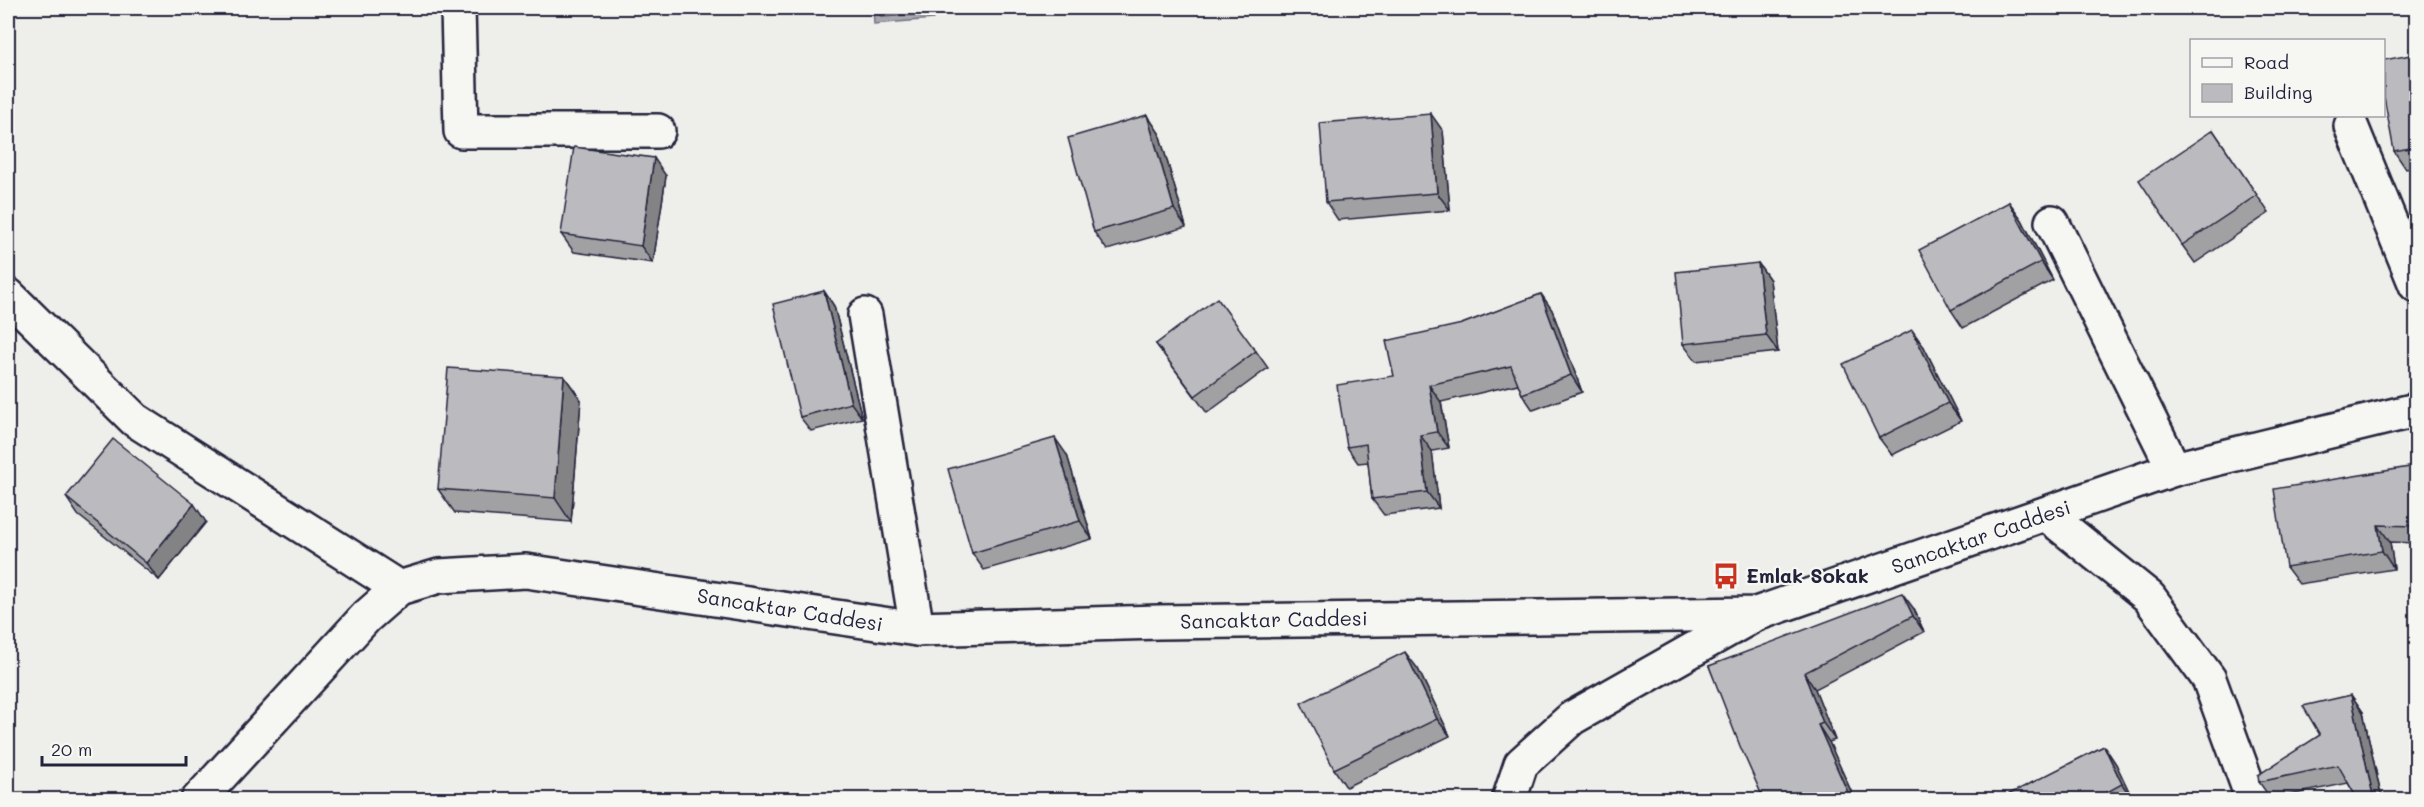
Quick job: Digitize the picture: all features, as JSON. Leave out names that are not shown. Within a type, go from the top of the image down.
[{"type":"street","points":[[458,8],[461,131],[658,131]]},
{"type":"street","points":[[2351,126],[2416,285]]},
{"type":"street","points":[[2052,222],[2174,469]]},
{"type":"street","points":[[8,294],[135,420],[399,588]]},
{"type":"street","points":[[865,315],[917,629]]},
{"type":"street","name":"Sancaktar Caddesi","points":[[198,800],[366,617],[399,588],[439,576],[526,571],[917,629],[1159,622],[1756,614],[2174,469],[2416,410]]},
{"type":"street","points":[[2046,514],[2149,597],[2209,679],[2253,800]]},
{"type":"street","points":[[1509,800],[1521,764],[1572,718],[1756,614]]},
{"type":"water","points":[[873,8],[932,8],[933,19],[874,24]]},
{"type":"building","points":[[2416,54],[2416,147],[2394,151],[2385,102],[2385,60]]},
{"type":"building","points":[[1431,114],[1437,193],[1326,202],[1320,123]]},
{"type":"building","points":[[1147,115],[1174,209],[1094,232],[1068,138]]},
{"type":"building","points":[[2213,130],[2257,195],[2182,245],[2139,180]]},
{"type":"building","points":[[574,147],[654,158],[641,246],[561,234]]},
{"type":"building","points":[[2009,202],[2041,262],[1951,310],[1919,250]]},
{"type":"building","points":[[1758,263],[1766,335],[1683,344],[1676,272]]},
{"type":"building","points":[[824,291],[851,403],[800,417],[773,304]]},
{"type":"building","points":[[1541,294],[1571,375],[1522,394],[1511,366],[1429,385],[1437,432],[1420,435],[1427,492],[1372,499],[1366,444],[1347,447],[1337,385],[1394,376],[1386,341],[1462,324]]},
{"type":"building","points":[[1217,298],[1256,351],[1195,396],[1156,344]]},
{"type":"building","points":[[1912,330],[1948,403],[1879,438],[1843,364]]},
{"type":"building","points":[[448,368],[564,376],[555,498],[438,489]]},
{"type":"building","points":[[1055,438],[1080,521],[972,553],[948,469]]},
{"type":"building","points":[[113,439],[194,504],[146,563],[66,497]]},
{"type":"building","points":[[2416,466],[2416,526],[2378,525],[2382,551],[2286,567],[2274,489]]},
{"type":"building","points":[[1902,593],[1913,616],[1804,673],[1823,723],[1818,725],[1848,793],[1834,800],[1764,800],[1709,666]]},
{"type":"building","points":[[1405,652],[1437,719],[1334,769],[1301,703]]},
{"type":"building","points":[[2351,695],[2374,800],[2358,800],[2338,765],[2259,782],[2258,775],[2320,735],[2303,706]]},
{"type":"building","points":[[2104,746],[2122,784],[2093,800],[1998,800]]},
{"type":"place","name":"Emlak Sokak","points":[[1726,576]]}]
